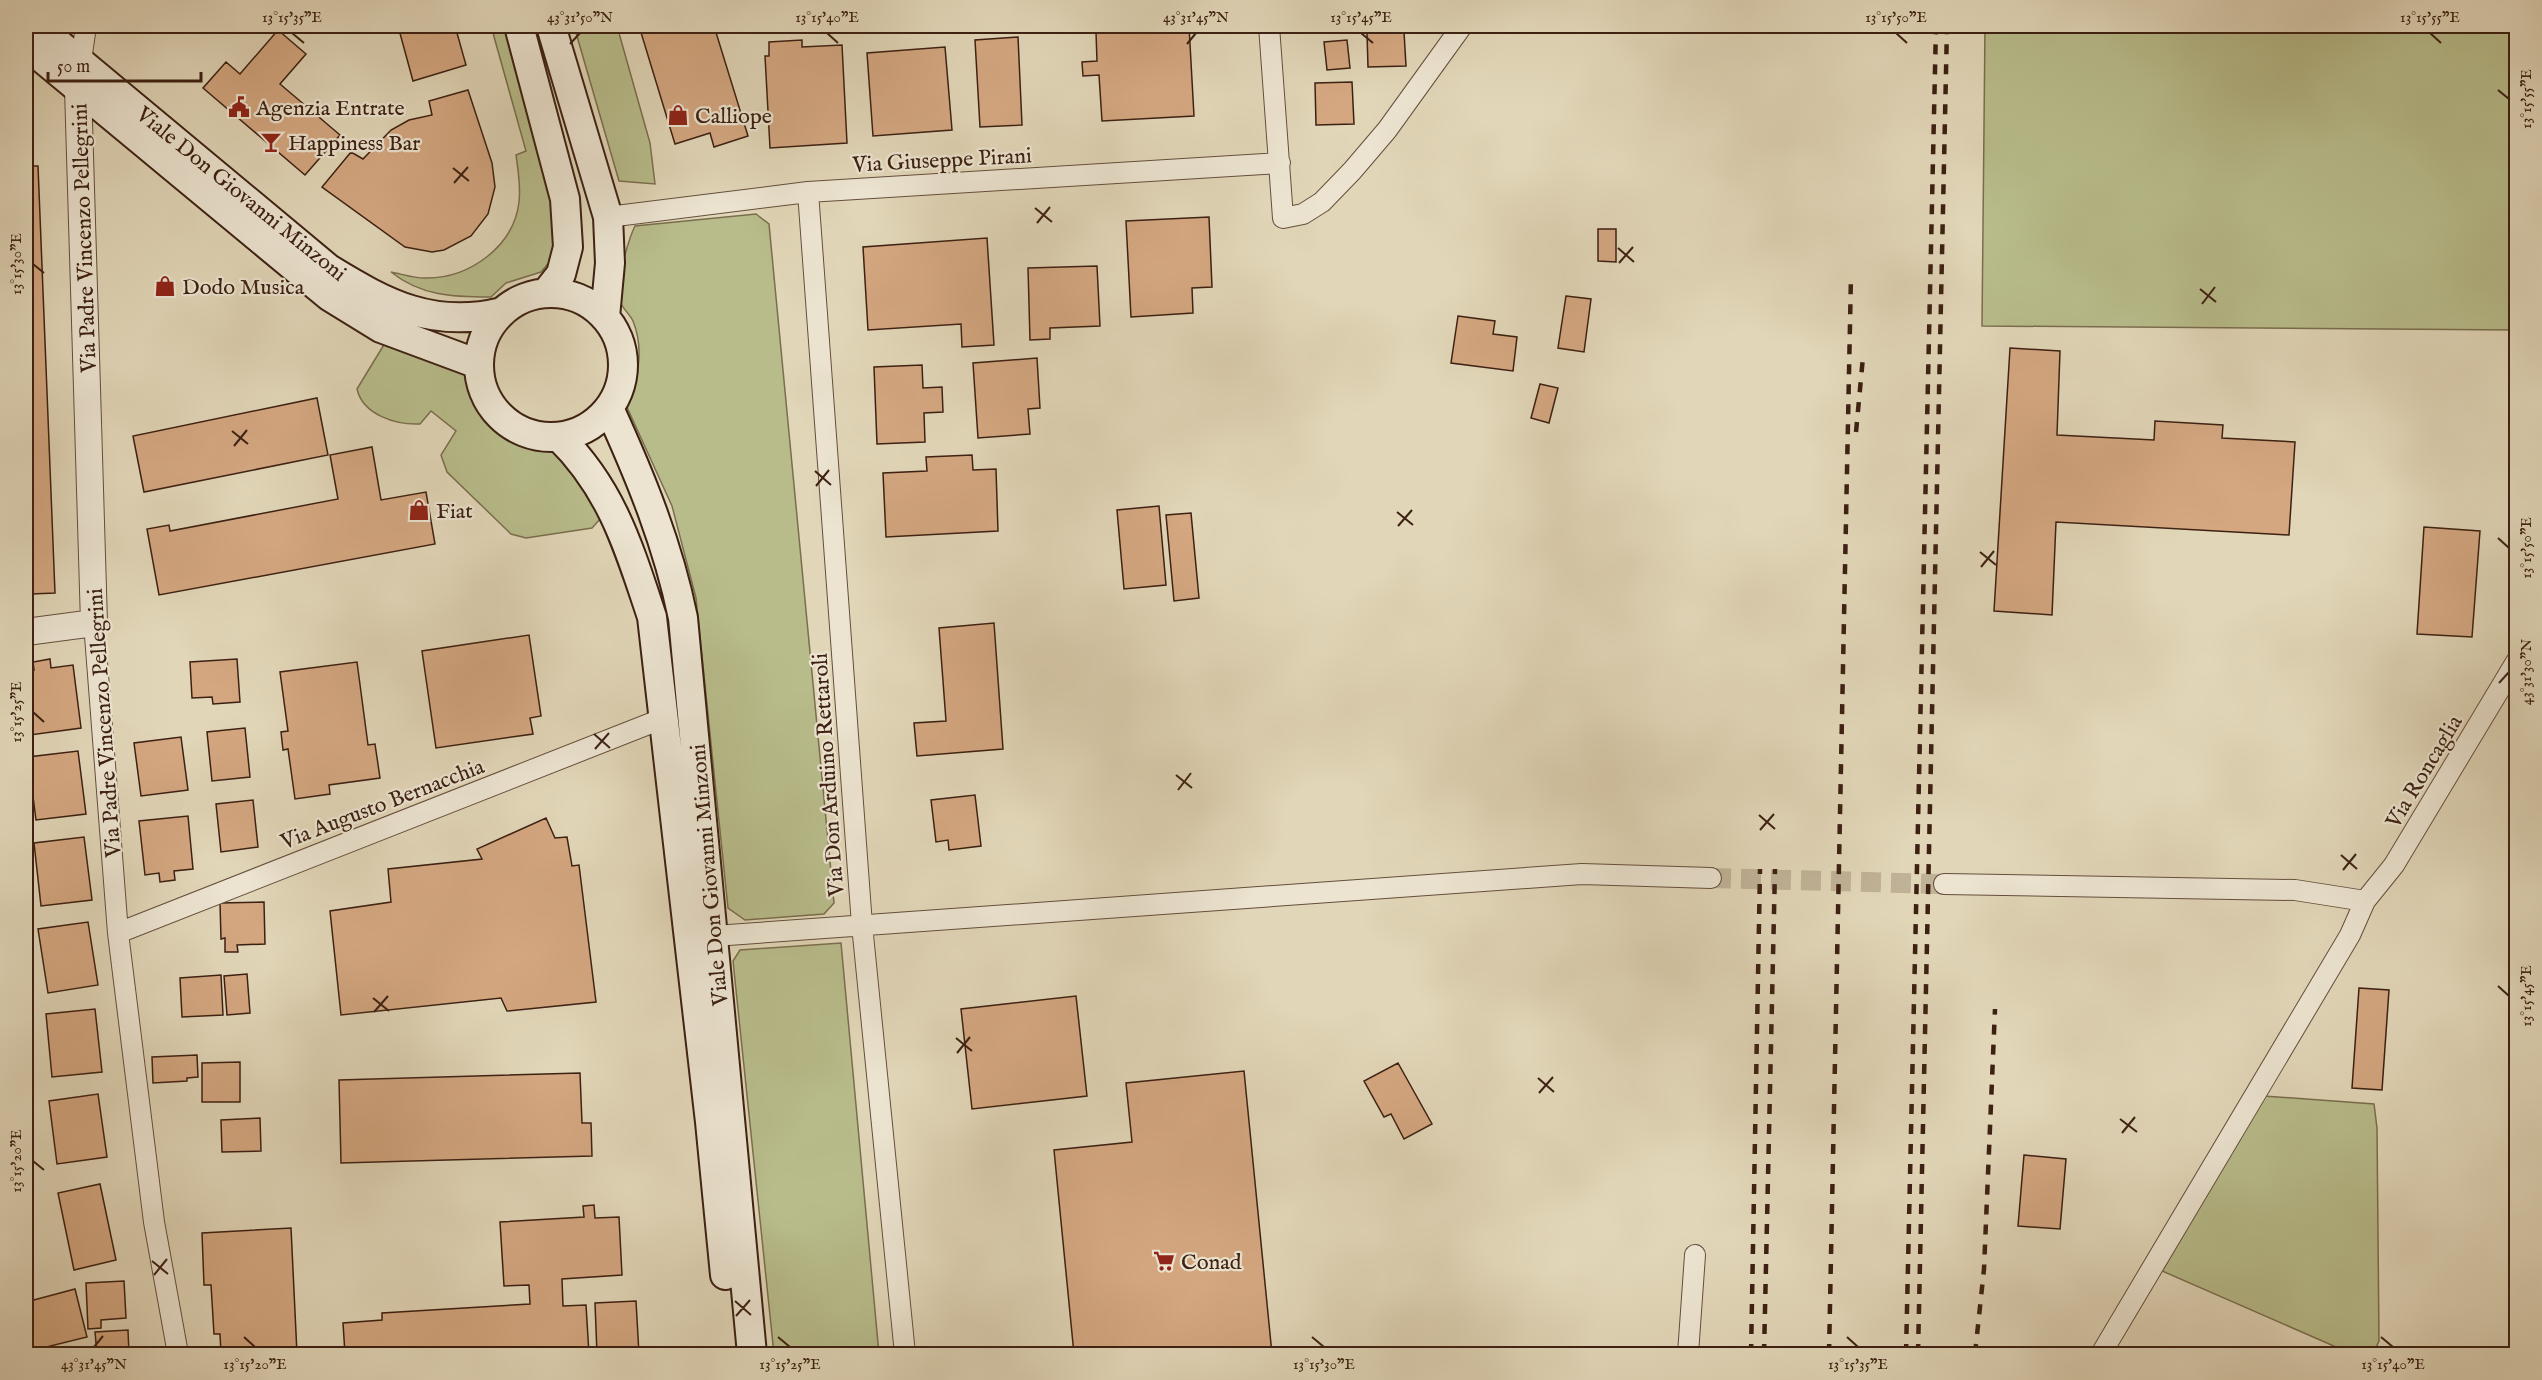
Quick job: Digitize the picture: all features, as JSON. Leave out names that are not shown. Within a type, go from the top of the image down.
[{"type":"main road","name":"Viale Don Giovanni Minzoni","points":[[37,26],[80,75],[329,296],[381,328],[478,364]]},
{"type":"main road","points":[[519,26],[565,199],[568,247],[561,274],[546,293]]},
{"type":"main road","points":[[551,26],[608,217],[610,263],[604,317]]},
{"type":"main road","name":"Viale Don Giovanni Minzoni","points":[[26,45],[80,75],[329,269],[362,289],[398,306],[441,318],[474,319],[502,312],[523,299],[546,293],[578,298],[604,317],[617,338],[623,362],[620,386],[609,408],[587,428],[559,437],[534,436],[519,429],[494,410],[482,388],[478,364],[485,336],[502,312]]},
{"type":"main road","name":"Viale Don Giovanni Minzoni","points":[[609,408],[661,531],[672,566],[683,618],[752,1354]]},
{"type":"main road","name":"Viale Don Giovanni Minzoni","points":[[559,437],[582,460],[607,498],[627,542],[652,617],[710,1122],[732,1354]]},
{"type":"street","name":"Via Padre Vincenzo Pellegrini","points":[[86,26],[80,75],[94,623],[118,933],[154,1222],[178,1354]]},
{"type":"street","points":[[1269,26],[1284,218],[1303,214],[1322,202],[1386,130],[1462,26]]},
{"type":"street","name":"Via Giuseppe Pirani","points":[[608,217],[808,192],[1280,163]]},
{"type":"street","name":"Via Don Arduino Rettaroli","points":[[808,192],[862,925],[905,1354]]},
{"type":"street","points":[[26,632],[94,623]]},
{"type":"street","name":"Via Roncaglia","points":[[2101,1354],[2350,935],[2365,901],[2394,865],[2517,662]]},
{"type":"street","name":"Via Augusto Bernacchia","points":[[118,933],[664,718]]},
{"type":"street","points":[[714,936],[1582,874],[1711,878]]},
{"type":"street","points":[[1944,884],[2295,890],[2365,901]]},
{"type":"street","points":[[1688,1354],[1695,1255]]},
{"type":"green space","points":[[491,26],[514,26],[558,212],[552,259],[541,272],[506,283],[491,297],[438,294],[414,286],[391,272],[414,277],[443,277],[474,266],[487,257],[509,232],[519,202],[516,155],[526,151]]},
{"type":"green space","points":[[574,26],[617,26],[650,143],[655,184],[619,181]]},
{"type":"green space","points":[[1985,26],[2516,26],[2516,330],[1982,326]]},
{"type":"green space","points":[[756,214],[769,224],[834,903],[824,914],[745,920],[728,908],[696,598],[672,506],[626,405],[637,375],[639,353],[633,321],[620,303],[618,291],[623,262],[635,226]]},
{"type":"green space","points":[[385,343],[464,366],[480,404],[498,425],[516,435],[558,444],[601,518],[592,528],[526,538],[511,534],[447,472],[441,455],[456,431],[431,411],[420,424],[401,423],[382,417],[366,406],[360,398],[357,389]]},
{"type":"green space","points":[[841,943],[879,1354],[774,1354],[733,961],[740,950]]},
{"type":"green space","points":[[2264,1096],[2374,1104],[2377,1128],[2379,1341],[2373,1354],[2352,1354],[2162,1271]]},
{"type":"building","points":[[398,26],[455,26],[466,65],[413,81]]},
{"type":"building","points":[[639,26],[714,26],[748,136],[714,147],[710,133],[675,144]]},
{"type":"building","points":[[1189,26],[1194,116],[1102,121],[1099,75],[1083,76],[1082,62],[1097,61],[1096,32]]},
{"type":"building","points":[[278,30],[306,54],[280,84],[340,135],[305,175],[203,88],[226,62],[240,74]]},
{"type":"building","points":[[1404,32],[1406,66],[1368,67],[1367,33]]},
{"type":"building","points":[[1018,37],[1022,125],[980,127],[975,40]]},
{"type":"building","points":[[802,40],[802,47],[842,45],[847,143],[770,148],[765,56],[769,56],[769,42]]},
{"type":"building","points":[[1347,40],[1350,68],[1327,70],[1324,42]]},
{"type":"building","points":[[945,47],[952,130],[873,136],[867,53]]},
{"type":"building","points":[[1352,82],[1354,124],[1316,125],[1315,83]]},
{"type":"building","points":[[468,90],[492,163],[495,187],[488,214],[471,236],[444,250],[432,252],[405,247],[322,187],[351,152],[363,159],[391,130],[409,120],[432,115],[429,101]]},
{"type":"building","points":[[26,166],[38,166],[55,593],[31,594],[30,582],[26,582]]},
{"type":"building","points":[[1209,217],[1212,287],[1192,288],[1193,313],[1131,317],[1126,221]]},
{"type":"building","points":[[1598,229],[1616,229],[1616,262],[1598,261]]},
{"type":"building","points":[[987,238],[994,345],[962,347],[961,324],[868,330],[863,247]]},
{"type":"building","points":[[1097,266],[1100,326],[1050,328],[1050,339],[1030,340],[1028,268]]},
{"type":"building","points":[[1566,296],[1591,299],[1584,352],[1558,348]]},
{"type":"building","points":[[1458,316],[1495,321],[1493,334],[1517,337],[1513,371],[1451,363]]},
{"type":"building","points":[[2010,348],[2060,351],[2057,435],[2154,440],[2155,421],[2223,425],[2222,438],[2295,442],[2289,535],[2056,522],[2052,615],[1994,611]]},
{"type":"building","points":[[1037,358],[1040,408],[1028,409],[1030,434],[978,438],[973,363]]},
{"type":"building","points":[[922,365],[923,388],[942,387],[943,412],[924,413],[925,442],[877,444],[874,367]]},
{"type":"building","points":[[1540,384],[1558,388],[1549,423],[1531,418]]},
{"type":"building","points":[[317,398],[328,455],[144,492],[133,436]]},
{"type":"building","points":[[372,447],[381,500],[426,492],[435,544],[159,595],[147,529],[169,525],[170,531],[338,499],[330,455]]},
{"type":"building","points":[[972,455],[973,470],[996,469],[998,531],[886,537],[883,473],[927,471],[926,457]]},
{"type":"building","points":[[1159,506],[1166,585],[1124,589],[1117,510]]},
{"type":"building","points":[[1191,513],[1199,598],[1174,601],[1166,515]]},
{"type":"building","points":[[2424,527],[2480,531],[2472,637],[2417,634]]},
{"type":"building","points":[[994,623],[1003,749],[917,756],[914,723],[946,721],[939,628]]},
{"type":"building","points":[[529,635],[541,716],[530,718],[533,734],[436,748],[422,651]]},
{"type":"building","points":[[50,659],[51,668],[73,665],[81,728],[30,735],[26,671],[34,670],[33,662]]},
{"type":"building","points":[[237,659],[240,702],[213,704],[212,697],[192,698],[190,662]]},
{"type":"building","points":[[357,662],[368,745],[375,744],[380,778],[329,785],[330,794],[295,799],[288,749],[283,750],[281,732],[288,731],[280,672]]},
{"type":"building","points":[[245,728],[250,777],[212,781],[207,732]]},
{"type":"building","points":[[181,737],[188,790],[141,796],[134,743]]},
{"type":"building","points":[[78,751],[86,814],[36,820],[28,757]]},
{"type":"building","points":[[975,795],[981,846],[949,850],[948,840],[936,842],[931,800]]},
{"type":"building","points":[[253,800],[258,847],[221,852],[216,804]]},
{"type":"building","points":[[188,816],[193,869],[174,871],[175,880],[160,882],[159,873],[145,875],[139,821]]},
{"type":"building","points":[[546,818],[555,838],[567,837],[572,866],[579,865],[596,1002],[507,1011],[501,998],[341,1015],[330,911],[391,902],[388,869],[482,859],[477,849]]},
{"type":"building","points":[[84,837],[92,900],[41,906],[34,843]]},
{"type":"building","points":[[264,902],[265,944],[237,945],[238,952],[225,952],[225,938],[221,939],[220,903]]},
{"type":"building","points":[[88,922],[98,985],[48,993],[38,929]]},
{"type":"building","points":[[247,974],[250,1013],[227,1015],[224,976]]},
{"type":"building","points":[[221,975],[223,1015],[182,1017],[180,978]]},
{"type":"building","points":[[2359,988],[2389,990],[2382,1090],[2352,1088]]},
{"type":"building","points":[[1076,996],[1087,1096],[972,1109],[961,1009]]},
{"type":"building","points":[[95,1009],[102,1072],[52,1077],[46,1014]]},
{"type":"building","points":[[197,1055],[198,1077],[187,1078],[187,1081],[153,1083],[152,1057]]},
{"type":"building","points":[[240,1062],[240,1102],[202,1102],[202,1063]]},
{"type":"building","points":[[1398,1063],[1432,1124],[1404,1139],[1391,1114],[1384,1117],[1364,1081]]},
{"type":"building","name":"Conad","points":[[1244,1071],[1272,1354],[1074,1354],[1054,1150],[1132,1142],[1126,1083]]},
{"type":"building","points":[[580,1073],[582,1123],[591,1123],[592,1156],[341,1163],[339,1080]]},
{"type":"building","points":[[98,1094],[107,1157],[57,1164],[49,1101]]},
{"type":"building","points":[[260,1118],[261,1151],[222,1152],[221,1120]]},
{"type":"building","points":[[2024,1155],[2066,1159],[2060,1229],[2018,1226]]},
{"type":"building","points":[[100,1184],[116,1260],[74,1270],[58,1193]]},
{"type":"building","points":[[594,1205],[595,1218],[619,1217],[622,1275],[562,1279],[563,1306],[586,1305],[589,1354],[345,1354],[343,1323],[382,1320],[382,1313],[530,1304],[529,1285],[504,1286],[500,1222],[584,1217],[583,1206]]},
{"type":"building","points":[[291,1228],[297,1354],[221,1354],[220,1334],[214,1334],[211,1285],[204,1285],[202,1233]]},
{"type":"building","points":[[26,1281],[30,1301],[75,1289],[87,1337],[26,1352]]},
{"type":"building","points":[[124,1281],[126,1318],[101,1320],[101,1328],[88,1329],[86,1283]]},
{"type":"building","points":[[636,1301],[639,1354],[597,1354],[595,1303]]},
{"type":"building","points":[[128,1330],[129,1354],[97,1354],[95,1332]]},
{"type":"tunnel","points":[[1711,878],[1944,884]]},
{"type":"railway","points":[[1906,1354],[1936,26]]},
{"type":"railway","points":[[1918,1354],[1947,26]]},
{"type":"railway","points":[[1829,1354],[1851,275]]},
{"type":"railway","points":[[1856,432],[1863,357]]},
{"type":"railway","points":[[1751,1354],[1760,869]]},
{"type":"railway","points":[[1764,1354],[1775,869]]},
{"type":"railway","points":[[1975,1354],[1984,1269],[1995,1009]]},
{"type":"place","name":"Agenzia Entrate","points":[[239,107]]},
{"type":"place","name":"Calliope","points":[[678,115]]},
{"type":"place","name":"Happiness Bar","points":[[271,142]]},
{"type":"place","name":"Dodo Musica","points":[[165,286]]},
{"type":"place","name":"Fiat","points":[[419,510]]},
{"type":"place","name":"Conad","points":[[1164,1261]]}]
